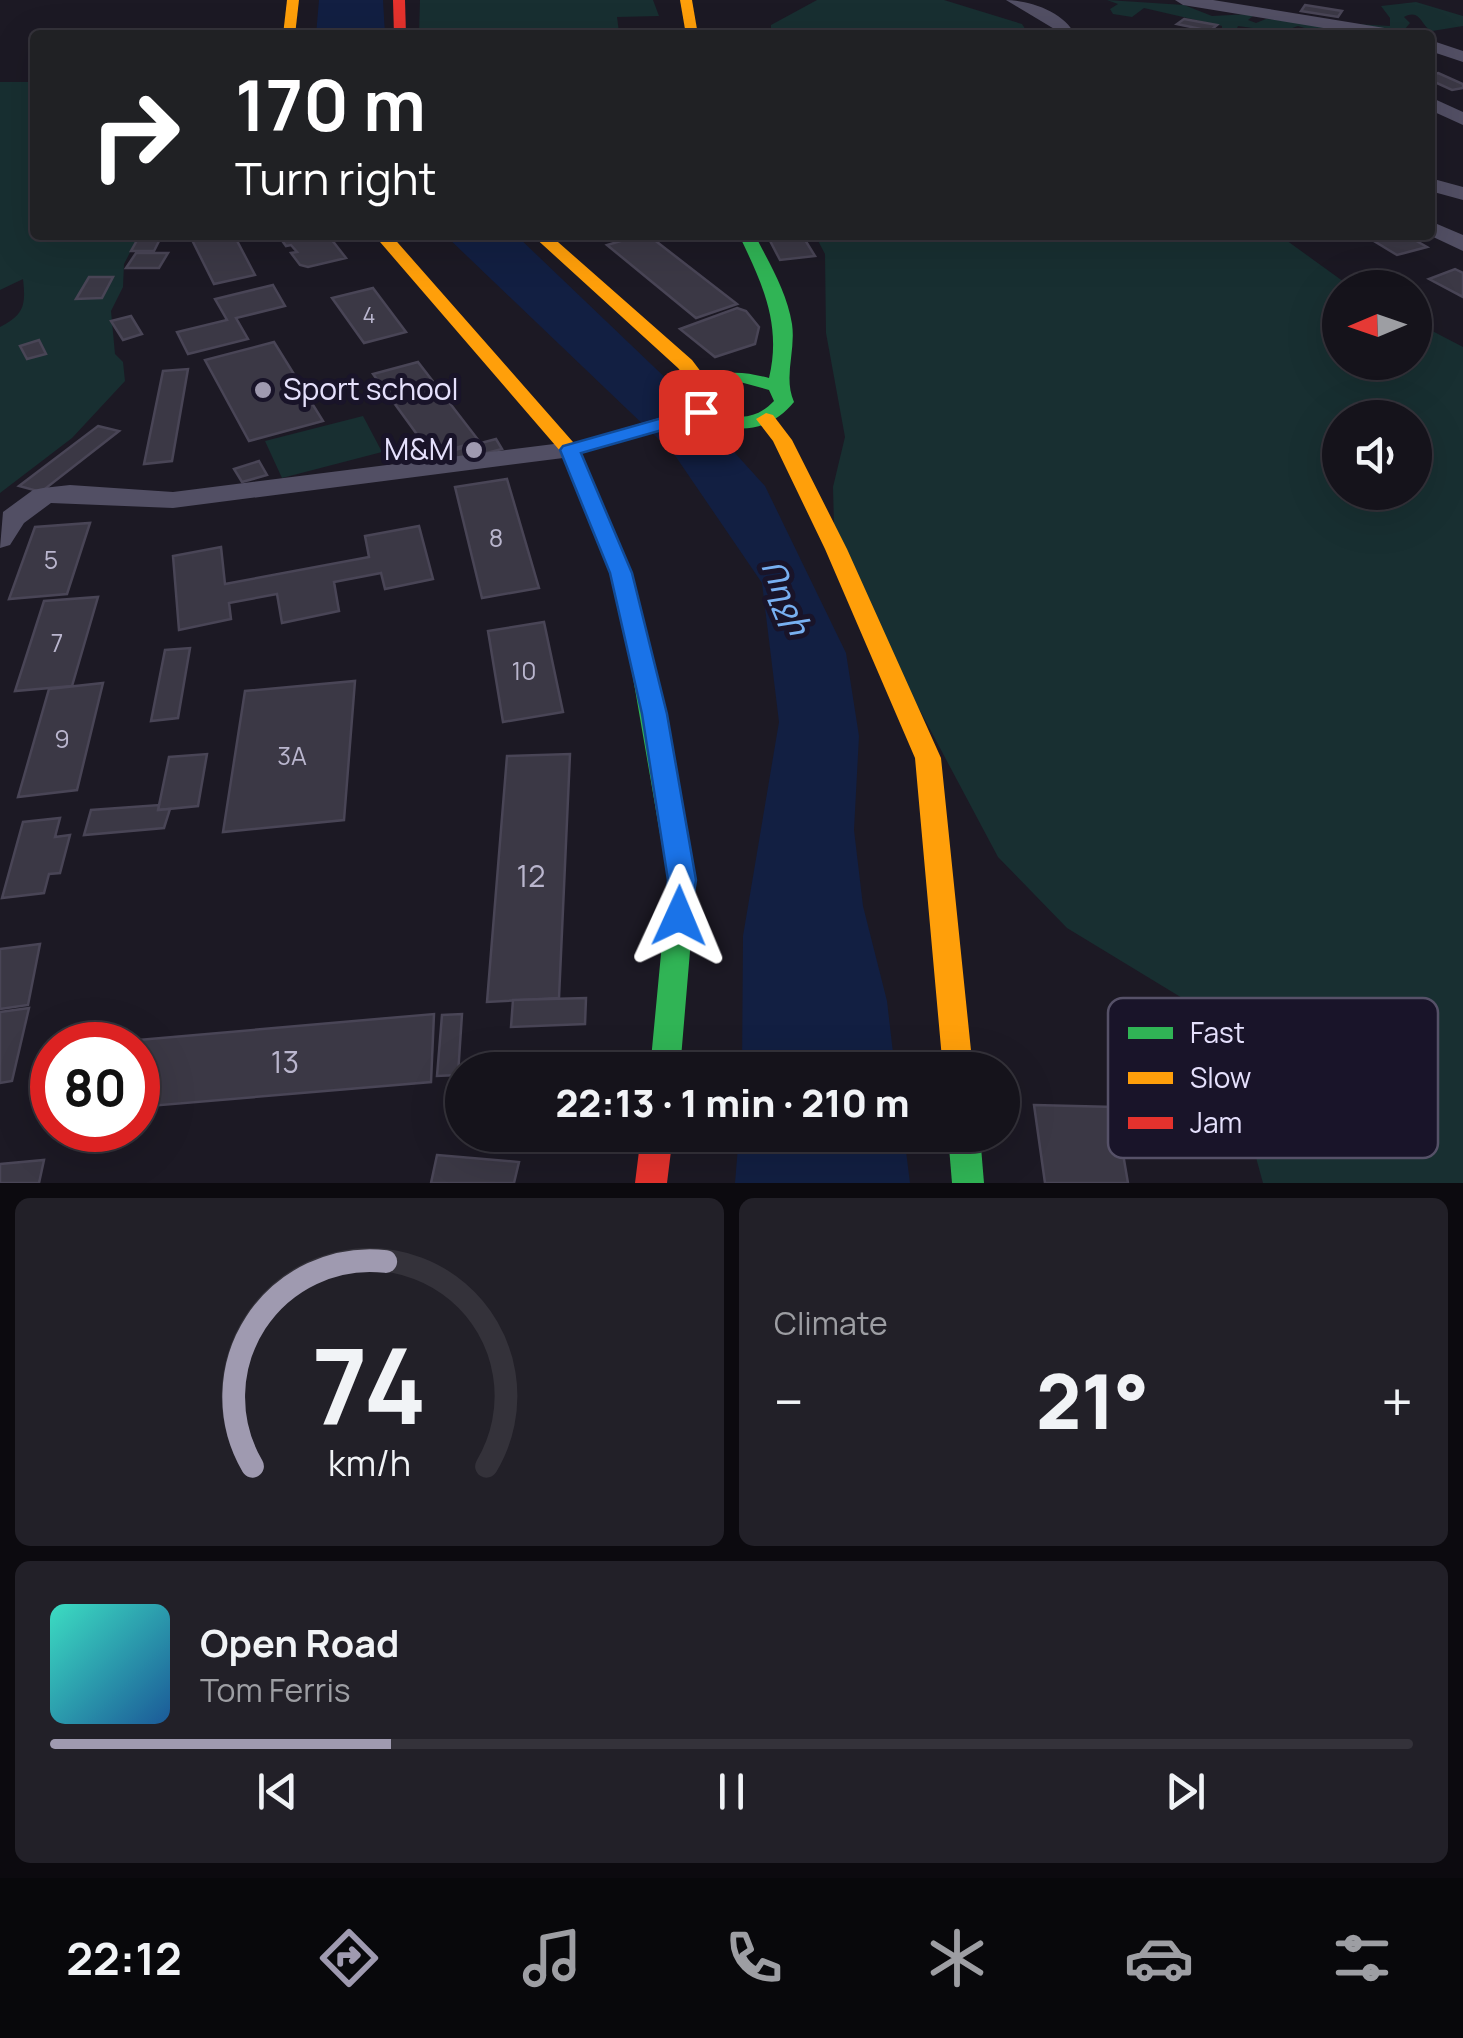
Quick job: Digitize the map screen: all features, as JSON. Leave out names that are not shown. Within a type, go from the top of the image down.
[{"type":"main road","points":[[290,30],[293,0]]},
{"type":"main road","points":[[399,0],[400,30]]},
{"type":"main road","points":[[686,0],[691,30]]},
{"type":"main road","points":[[387,240],[583,447],[621,573],[655,714],[682,880],[667,1052]]},
{"type":"main road","points":[[546,240],[685,364],[708,398],[739,424],[782,440]]},
{"type":"main road","points":[[583,447],[708,398],[767,382],[786,361],[790,341],[784,312],[749,240]]},
{"type":"main road","points":[[739,424],[766,419],[780,410],[784,402],[767,382]]},
{"type":"main road","points":[[766,419],[782,440],[836,549],[928,758],[956,1052]]},
{"type":"main road","points":[[651,1183],[655,1152]]},
{"type":"main road","points":[[965,1152],[968,1183]]},
{"type":"street","points":[[1014,0],[1064,30]]},
{"type":"street","points":[[1183,0],[1367,30]]},
{"type":"street","points":[[1435,47],[1463,57]]},
{"type":"street","points":[[1435,106],[1463,120]]},
{"type":"street","points":[[1435,186],[1463,194]]},
{"type":"street","points":[[1435,230],[1463,244]]},
{"type":"street","points":[[0,539],[13,518],[43,496],[70,493],[173,500],[583,447]]},
{"type":"green space","points":[[420,0],[653,0],[659,16],[617,17],[619,30],[419,30]]},
{"type":"green space","points":[[817,0],[944,0],[1022,24],[1026,30],[771,30],[771,25]]},
{"type":"green space","points":[[1107,0],[1184,5],[1212,16],[1250,14],[1253,16],[1248,20],[1256,23],[1266,19],[1390,26],[1390,18],[1381,6],[1416,2],[1463,16],[1463,26],[1430,30],[1417,16],[1410,15],[1404,17],[1410,23],[1407,30],[1311,30],[1298,26],[1267,30],[1238,26],[1236,30],[1222,30],[1222,26],[1144,8],[1132,17],[1113,14],[1110,9],[1118,4]]},
{"type":"green space","points":[[0,82],[30,82],[30,240],[136,240],[124,264],[123,287],[111,311],[115,354],[123,362],[125,381],[72,438],[0,493],[0,327],[22,308],[23,279],[0,290]]},
{"type":"green space","points":[[818,240],[1286,240],[1327,270],[1322,270],[1322,380],[1432,380],[1432,331],[1463,347],[1463,1183],[1263,1183],[1256,1158],[1438,1158],[1438,998],[1182,998],[1067,928],[998,857],[899,671],[834,525],[833,487],[845,437],[826,333],[825,254]]},
{"type":"green space","points":[[363,416],[382,452],[282,478],[265,441]]},
{"type":"water","points":[[319,0],[383,0],[385,30],[316,30]]},
{"type":"water","name":"Ողջի","points":[[450,240],[521,240],[676,388],[765,486],[846,653],[859,736],[854,830],[863,906],[887,1001],[893,1052],[742,1052],[743,936],[779,722],[762,583],[674,454]]},
{"type":"water","points":[[738,1152],[906,1152],[910,1183],[735,1183]]},
{"type":"building","points":[[1305,5],[1342,11],[1338,17],[1301,11]]},
{"type":"building","points":[[1184,19],[1217,25],[1205,30],[1177,24]]},
{"type":"building","points":[[1435,74],[1463,84],[1463,88],[1452,90],[1435,82]]},
{"type":"building","points":[[137,240],[160,240],[154,251],[131,251]]},
{"type":"building","points":[[192,240],[237,240],[255,275],[214,284]]},
{"type":"building","points":[[282,240],[332,240],[346,258],[308,267],[300,265],[291,253],[297,252],[291,245],[286,246]]},
{"type":"building","points":[[624,240],[654,240],[737,304],[696,318],[607,245]]},
{"type":"building","points":[[770,240],[805,240],[815,256],[780,260]]},
{"type":"building","points":[[1372,240],[1415,240],[1427,247],[1397,255]]},
{"type":"building","points":[[136,253],[168,253],[159,268],[126,268]]},
{"type":"building","points":[[1455,269],[1463,273],[1463,297],[1432,281]]},
{"type":"building","points":[[89,277],[113,277],[102,298],[76,299]]},
{"type":"building","points":[[273,285],[285,306],[236,318],[248,339],[188,354],[177,332],[227,320],[215,299]]},
{"type":"building","points":[[373,288],[406,332],[364,343],[332,298]]},
{"type":"building","points":[[737,308],[746,311],[759,327],[755,344],[715,357],[680,329]]},
{"type":"building","points":[[131,316],[142,334],[123,340],[111,321]]},
{"type":"building","points":[[39,340],[46,354],[27,359],[20,346]]},
{"type":"building","name":"Sport school","points":[[274,342],[323,421],[249,441],[205,360]]},
{"type":"building","points":[[418,362],[479,441],[432,455],[373,374]]},
{"type":"building","points":[[188,369],[172,461],[144,464],[163,371]]},
{"type":"building","points":[[98,426],[119,431],[41,492],[19,486]]},
{"type":"building","name":"M&M","points":[[496,439],[502,449],[452,462],[447,452]]},
{"type":"building","points":[[259,461],[267,475],[242,482],[234,469]]},
{"type":"building","points":[[507,479],[539,588],[482,598],[455,487]]},
{"type":"building","points":[[90,523],[67,594],[9,599],[35,527]]},
{"type":"building","points":[[419,526],[433,579],[385,589],[381,573],[334,582],[339,611],[282,623],[277,594],[229,603],[231,619],[179,630],[173,556],[221,547],[225,584],[369,557],[365,536]]},
{"type":"building","points":[[98,597],[72,686],[15,691],[44,601]]},
{"type":"building","points":[[544,622],[563,712],[503,722],[488,631]]},
{"type":"building","points":[[190,648],[178,718],[151,721],[165,650]]},
{"type":"building","points":[[355,681],[344,820],[223,832],[245,691]]},
{"type":"building","points":[[103,683],[77,790],[18,797],[49,689]]},
{"type":"building","points":[[207,754],[198,806],[158,810],[169,757]]},
{"type":"building","points":[[570,754],[559,998],[487,1002],[507,756]]},
{"type":"building","points":[[159,805],[158,810],[170,809],[164,828],[84,835],[91,810]]},
{"type":"building","points":[[60,818],[55,837],[70,835],[60,873],[49,874],[44,893],[2,898],[23,822]]},
{"type":"building","points":[[40,944],[28,1005],[0,1009],[0,949]]},
{"type":"building","points":[[586,998],[585,1024],[511,1027],[513,1000]]},
{"type":"building","points":[[29,1008],[12,1081],[0,1083],[0,1012]]},
{"type":"building","points":[[434,1014],[431,1082],[160,1105],[160,1038]]},
{"type":"building","points":[[462,1014],[460,1052],[445,1052],[445,1076],[437,1076],[442,1015]]},
{"type":"building","points":[[1034,1105],[1108,1107],[1108,1158],[1124,1158],[1128,1183],[1045,1183]]},
{"type":"building","points":[[437,1155],[519,1162],[514,1183],[431,1183]]},
{"type":"building","points":[[44,1160],[39,1183],[0,1183],[0,1164]]},
{"type":"traffic: fast","points":[[749,240],[773,291],[783,325],[777,386]]},
{"type":"traffic: fast","points":[[740,376],[777,386],[784,402],[764,418],[741,424],[718,418],[699,401],[715,382],[740,376]]},
{"type":"traffic: fast","points":[[643,666],[682,880],[667,1052]]},
{"type":"traffic: fast","points":[[965,1152],[968,1183]]},
{"type":"traffic: slow","points":[[290,30],[293,0]]},
{"type":"traffic: slow","points":[[686,0],[691,30]]},
{"type":"traffic: slow","points":[[386,240],[570,450],[621,573],[643,666]]},
{"type":"traffic: slow","points":[[546,240],[685,364],[705,389]]},
{"type":"traffic: slow","points":[[766,419],[782,440],[836,549],[928,758],[956,1052]]},
{"type":"traffic: jam","points":[[399,0],[400,30]]},
{"type":"traffic: jam","points":[[570,450],[704,411]]},
{"type":"traffic: jam","points":[[651,1183],[655,1152]]},
{"type":"place","name":"Sport school","points":[[263,390]]},
{"type":"place","name":"M&M","points":[[474,450]]},
{"type":"route","points":[[679,916],[682,880],[655,714],[621,573],[570,450],[701,412]]}]
